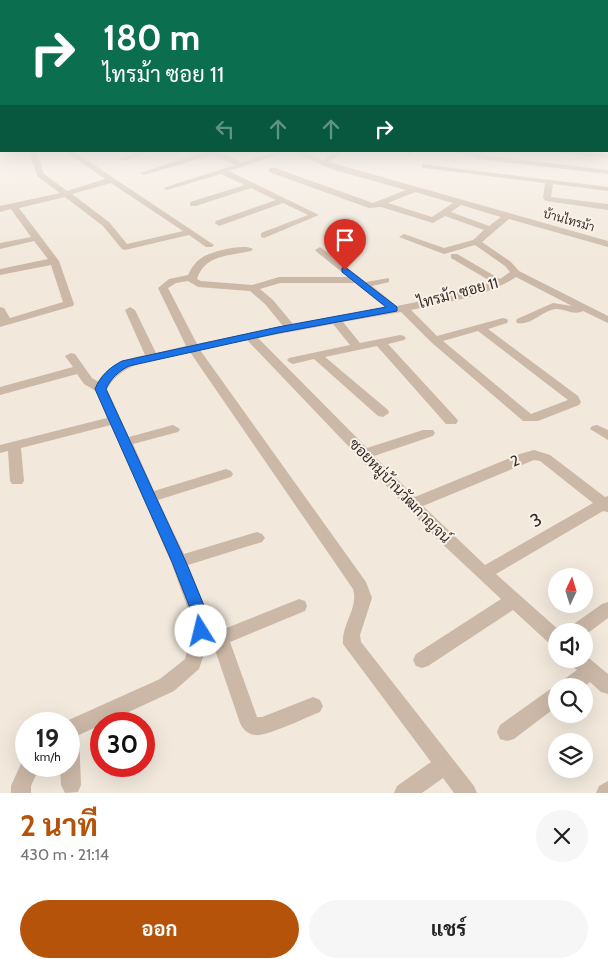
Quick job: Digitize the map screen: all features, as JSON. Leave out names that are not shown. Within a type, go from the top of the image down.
[{"type":"street","points":[[52,184],[106,224],[125,247],[180,236],[189,232]]},
{"type":"street","points":[[0,208],[64,194],[98,184]]},
{"type":"street","points":[[118,184],[208,245]]},
{"type":"street","points":[[167,188],[180,184]]},
{"type":"street","points":[[310,184],[366,205],[375,206],[416,189]]},
{"type":"street","name":"บ้านไทรม้า","points":[[398,184],[608,244]]},
{"type":"street","points":[[549,184],[547,198],[549,200],[608,207]]},
{"type":"street","points":[[566,184],[608,189]]},
{"type":"street","points":[[193,204],[252,185],[315,215],[264,235]]},
{"type":"street","points":[[219,223],[284,200]]},
{"type":"street","points":[[381,204],[428,220],[436,220],[461,202]]},
{"type":"street","points":[[0,310],[3,323],[69,304],[54,261],[13,206]]},
{"type":"street","points":[[446,213],[490,229]]},
{"type":"street","points":[[404,237],[444,252],[476,242],[508,216]]},
{"type":"street","points":[[0,246],[37,238]]},
{"type":"street","name":"ไทรม้า ซอย 11","points":[[101,389],[108,376],[126,363],[250,336],[462,295],[501,283],[516,273],[508,264],[476,242]]},
{"type":"street","points":[[192,278],[198,264],[212,256],[248,249]]},
{"type":"street","points":[[320,250],[361,283],[398,308],[528,418],[533,418],[575,402],[574,399],[479,327]]},
{"type":"street","points":[[454,256],[501,283]]},
{"type":"street","points":[[0,272],[54,261]]},
{"type":"street","points":[[516,273],[608,320]]},
{"type":"street","points":[[192,278],[198,284],[253,288],[269,302],[291,328]]},
{"type":"street","points":[[192,278],[176,280],[166,284],[163,288],[193,348],[360,587],[364,598],[351,634],[352,644],[467,793]]},
{"type":"street","points":[[253,288],[279,280],[361,283],[385,280]]},
{"type":"street","points":[[521,321],[553,306],[562,306],[574,310],[585,308]]},
{"type":"street","points":[[130,310],[152,357]]},
{"type":"street","points":[[336,320],[357,347]]},
{"type":"street","points":[[435,340],[502,321]]},
{"type":"street","name":"ซอยหมู่บ้านวัฒกาญจน์","points":[[250,336],[442,535],[548,632]]},
{"type":"street","points":[[293,360],[400,338]]},
{"type":"street","points":[[380,342],[451,421]]},
{"type":"street","points":[[316,355],[383,413]]},
{"type":"street","points":[[71,356],[88,380],[101,389],[179,562],[198,608],[201,631],[193,662],[166,685],[80,725]]},
{"type":"street","points":[[0,391],[80,369]]},
{"type":"street","points":[[0,449],[114,420]]},
{"type":"street","points":[[125,442],[173,429]]},
{"type":"street","points":[[364,454],[428,433]]},
{"type":"street","points":[[14,446],[17,481]]},
{"type":"street","name":"2","points":[[413,504],[525,457],[534,455],[545,458],[606,504]]},
{"type":"street","points":[[150,497],[226,474]]},
{"type":"street","name":"3","points":[[485,573],[606,504]]},
{"type":"street","points":[[179,562],[257,538]]},
{"type":"street","points":[[422,660],[514,600]]},
{"type":"street","points":[[198,642],[220,638],[299,606]]},
{"type":"street","points":[[588,623],[608,609]]},
{"type":"street","points":[[220,638],[250,723],[255,726],[262,726],[313,706]]},
{"type":"street","points":[[587,668],[608,686]]},
{"type":"street","points":[[507,732],[548,702]]},
{"type":"street","points":[[404,793],[445,764]]},
{"type":"street","points":[[21,793],[21,786],[25,777]]},
{"type":"street","points":[[71,777],[72,786]]},
{"type":"route","points":[[201,631],[198,608],[179,562],[101,389],[104,381],[117,368],[126,363],[278,330],[394,309],[345,270]]}]
